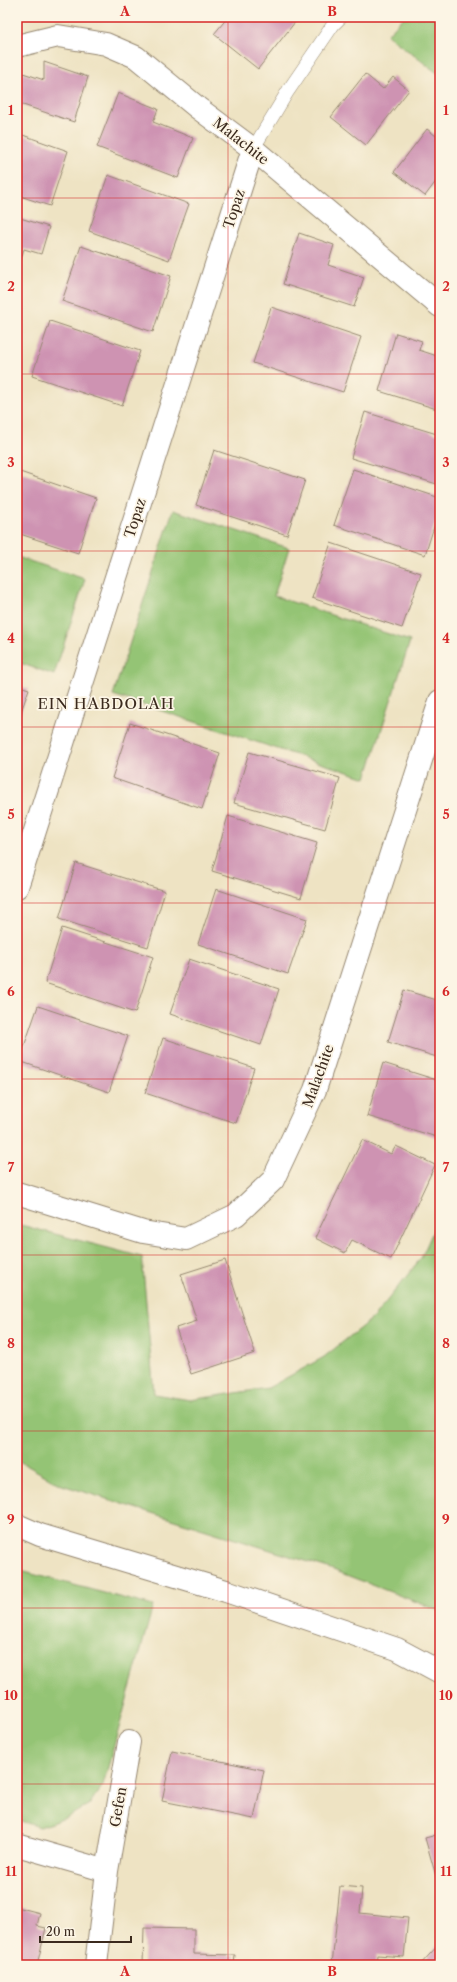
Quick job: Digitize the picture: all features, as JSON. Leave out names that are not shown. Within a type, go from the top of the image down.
[{"type":"street","name":"Malachite","points":[[17,46],[58,36],[106,44],[136,56],[198,108],[253,149],[440,306]]},
{"type":"street","name":"Topaz","points":[[17,887],[253,149]]},
{"type":"street","name":"Malachite","points":[[17,1193],[143,1232],[186,1239],[236,1215],[273,1180],[315,1090],[440,701]]},
{"type":"street","points":[[17,1525],[40,1535],[226,1591],[397,1649],[440,1672]]},
{"type":"street","name":"Gefen","points":[[96,1965],[107,1870],[129,1742]]},
{"type":"street","points":[[17,1844],[107,1870]]},
{"type":"lane","points":[[253,149],[288,91],[333,25],[341,17]]},
{"type":"green space","points":[[404,17],[440,17],[440,75],[387,35]]},
{"type":"green space","points":[[173,510],[289,548],[274,596],[410,641],[366,778],[113,695]]},
{"type":"green space","points":[[17,557],[85,579],[54,675],[17,662]]},
{"type":"green space","points":[[440,1216],[440,1611],[328,1568],[62,1485],[17,1460],[17,1224],[142,1257],[154,1394],[190,1400],[268,1388],[324,1357],[374,1317],[421,1258]]},
{"type":"green space","points":[[17,1570],[153,1606],[103,1785],[91,1803],[68,1817],[40,1827],[17,1820]]},
{"type":"building","points":[[228,17],[299,17],[258,69],[214,34]]},
{"type":"building","points":[[44,62],[88,77],[74,122],[17,103],[17,71],[44,80]]},
{"type":"building","points":[[365,74],[383,89],[393,77],[409,90],[366,145],[331,117]]},
{"type":"building","points":[[118,93],[158,109],[153,122],[193,138],[178,178],[97,147]]},
{"type":"building","points":[[427,129],[440,139],[440,176],[425,196],[394,172]]},
{"type":"building","points":[[17,133],[68,151],[50,206],[17,195]]},
{"type":"building","points":[[108,175],[189,204],[169,260],[89,231]]},
{"type":"building","points":[[17,217],[49,227],[41,254],[24,249],[17,273]]},
{"type":"building","points":[[299,233],[334,245],[328,265],[364,277],[354,307],[283,284]]},
{"type":"building","points":[[81,246],[171,276],[153,332],[62,301]]},
{"type":"building","points":[[271,307],[361,337],[343,392],[253,363]]},
{"type":"building","points":[[50,321],[140,351],[122,406],[32,376]]},
{"type":"building","points":[[396,333],[422,341],[419,350],[440,357],[440,410],[379,391]]},
{"type":"building","points":[[365,412],[440,435],[440,485],[351,458]]},
{"type":"building","points":[[214,450],[305,480],[287,535],[196,505]]},
{"type":"building","points":[[353,469],[440,498],[440,508],[425,555],[334,525]]},
{"type":"building","points":[[17,471],[96,498],[78,553],[17,533]]},
{"type":"building","points":[[331,543],[421,573],[402,628],[312,598]]},
{"type":"building","points":[[17,685],[29,689],[17,723]]},
{"type":"building","points":[[130,723],[220,753],[202,809],[112,778]]},
{"type":"building","points":[[249,752],[340,778],[325,829],[234,803]]},
{"type":"building","points":[[228,816],[317,843],[301,898],[212,871]]},
{"type":"building","points":[[76,863],[165,891],[148,947],[59,919]]},
{"type":"building","points":[[216,889],[307,919],[288,974],[198,944]]},
{"type":"building","points":[[62,928],[153,957],[135,1013],[45,983]]},
{"type":"building","points":[[189,959],[279,989],[261,1045],[170,1014]]},
{"type":"building","points":[[404,990],[440,1001],[440,1058],[388,1042]]},
{"type":"building","points":[[38,1006],[128,1036],[109,1092],[19,1061]]},
{"type":"building","points":[[163,1038],[254,1068],[236,1123],[145,1093]]},
{"type":"building","points":[[383,1063],[440,1081],[440,1138],[367,1116]]},
{"type":"building","points":[[362,1140],[391,1154],[396,1146],[435,1165],[391,1259],[352,1240],[345,1253],[315,1238]]},
{"type":"building","points":[[225,1260],[255,1353],[191,1374],[176,1328],[197,1321],[181,1274]]},
{"type":"building","points":[[172,1751],[264,1770],[254,1819],[162,1801]]},
{"type":"building","points":[[440,1834],[440,1890],[425,1838]]},
{"type":"building","points":[[340,1886],[362,1888],[360,1913],[408,1918],[404,1957],[377,1955],[376,1965],[332,1965]]},
{"type":"building","points":[[17,1907],[40,1913],[37,1926],[46,1928],[37,1965],[17,1965]]},
{"type":"building","points":[[144,1928],[194,1929],[194,1954],[235,1955],[234,1965],[143,1965]]},
{"type":"building","points":[[440,1943],[440,1965],[420,1965]]},
{"type":"district","name":"EIN HABDOLAH","points":[[106,703]]}]
